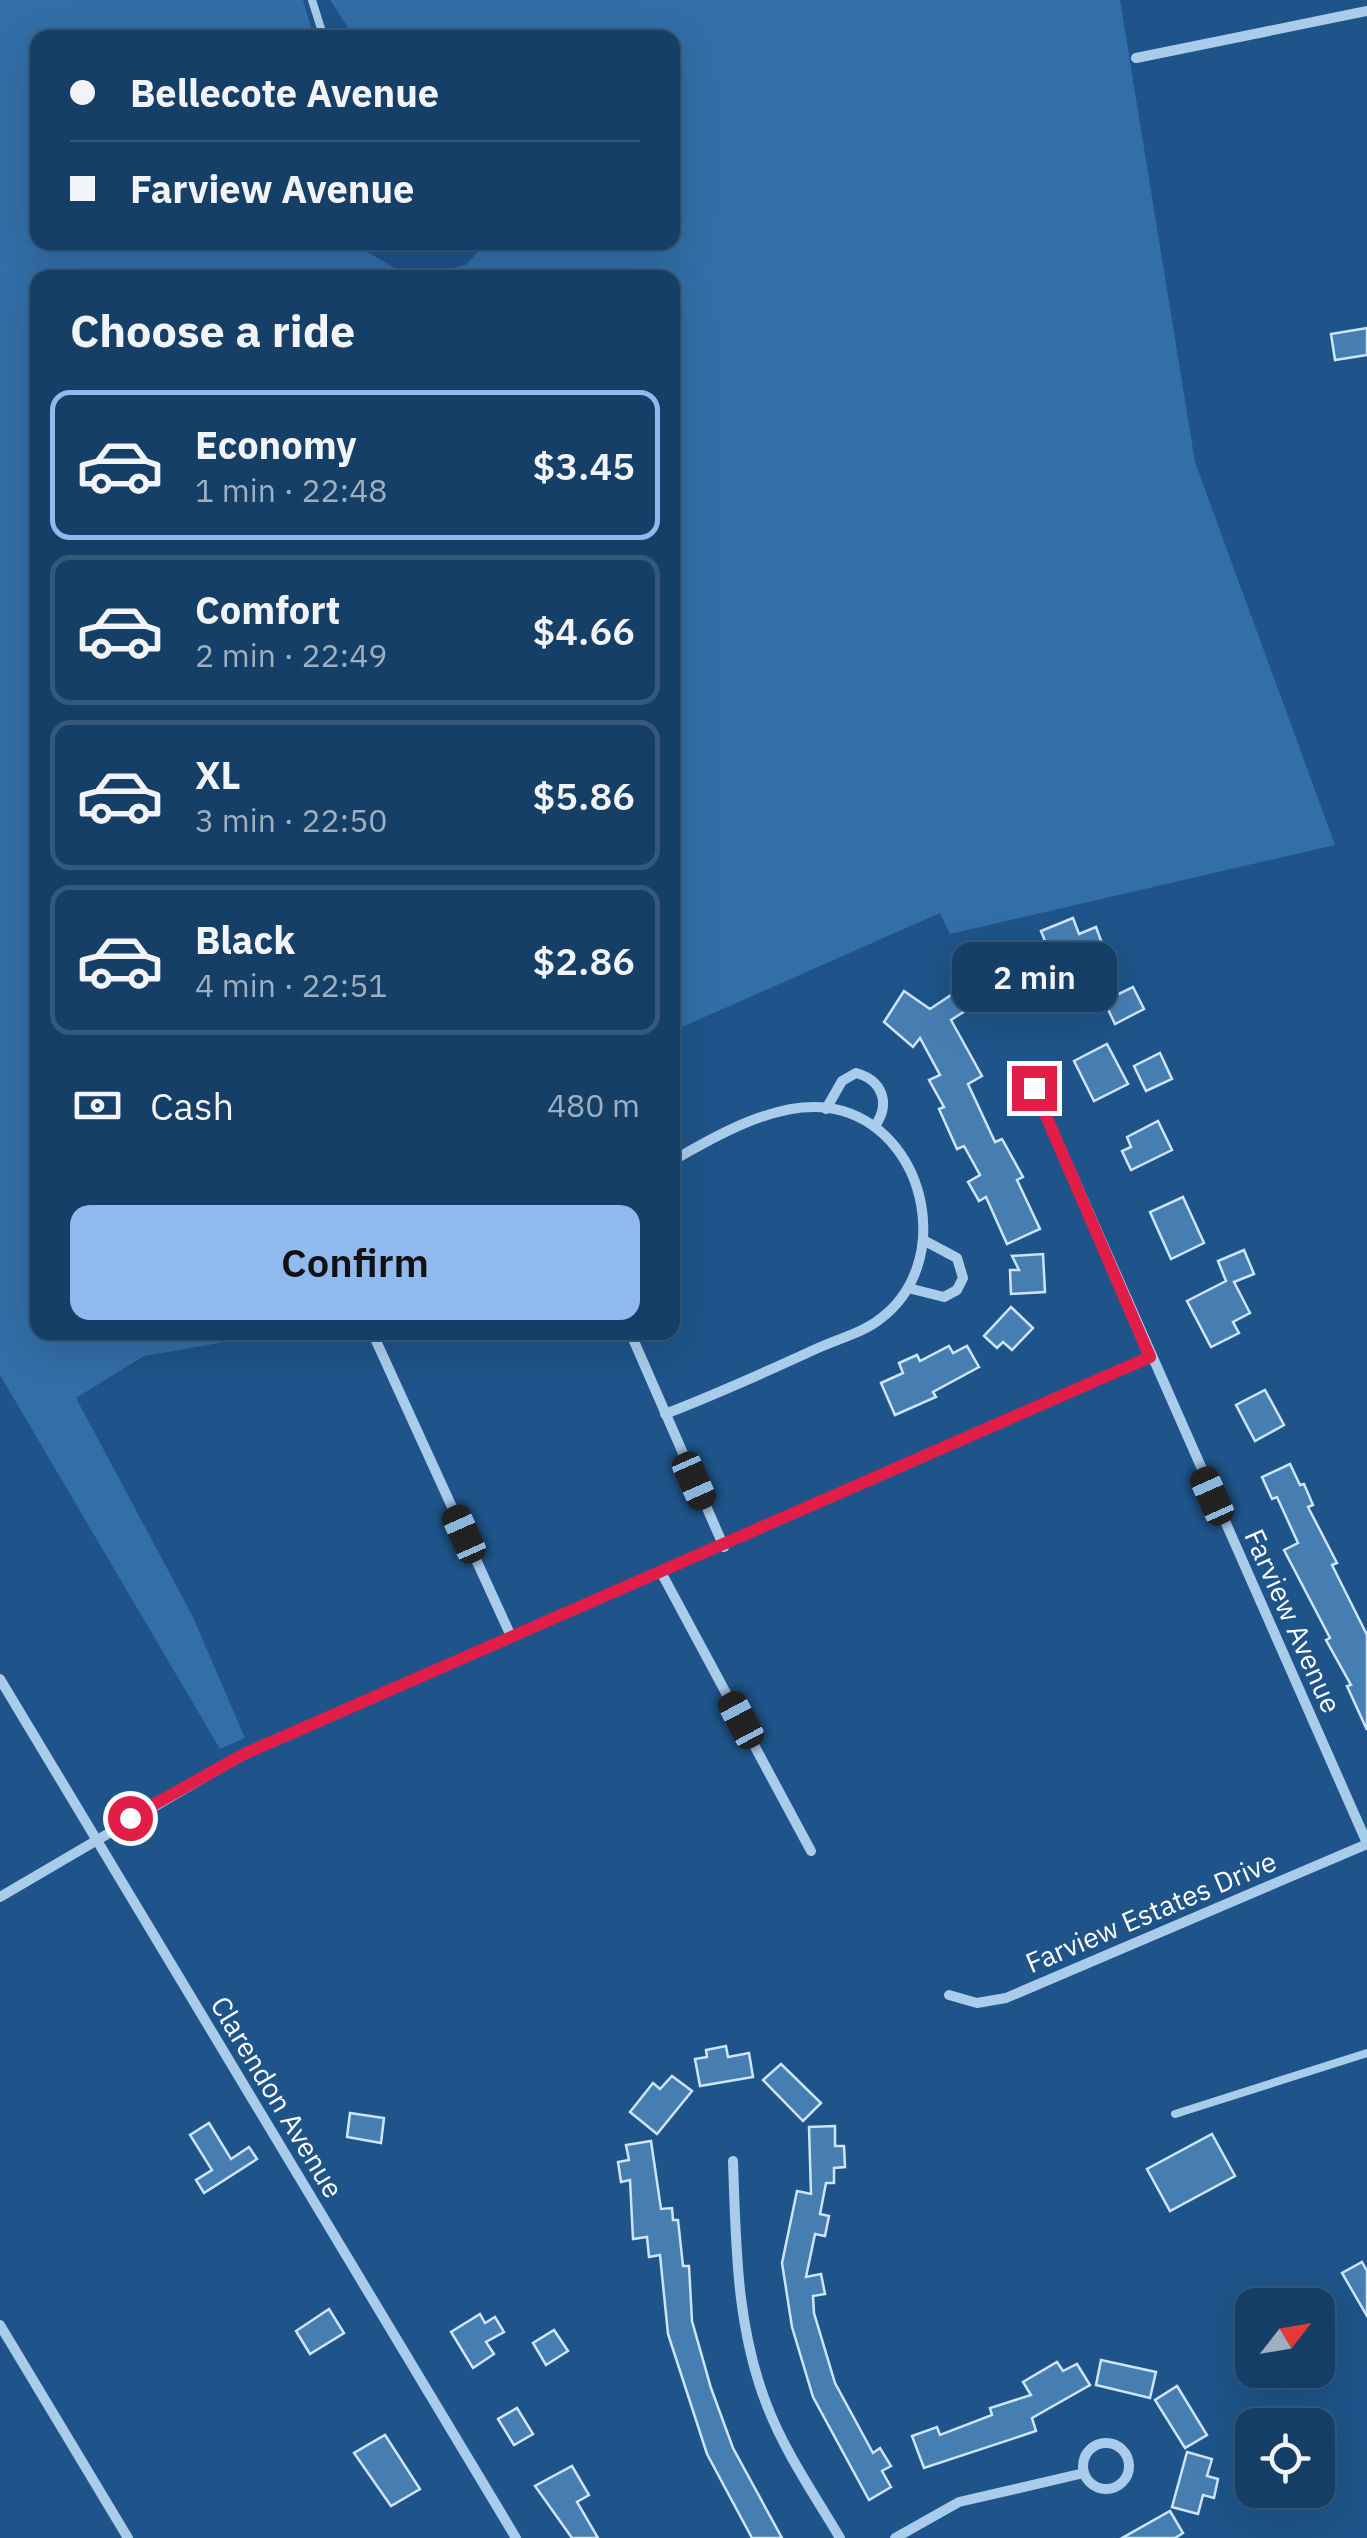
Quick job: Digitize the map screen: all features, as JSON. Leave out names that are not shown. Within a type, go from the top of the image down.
[{"type":"street","points":[[1136,58],[1367,11]]},
{"type":"street","points":[[826,1109],[842,1081],[856,1073],[870,1077],[881,1089],[884,1107],[876,1126]]},
{"type":"street","name":"Farview Avenue","points":[[1034,1088],[1367,1844]]},
{"type":"street","points":[[665,1414],[879,1321],[908,1288],[920,1266],[925,1242],[920,1194],[891,1140],[876,1126],[842,1110],[776,1112],[680,1157]]},
{"type":"street","points":[[908,1288],[928,1297],[944,1297],[957,1290],[963,1278],[958,1258],[925,1242]]},
{"type":"street","points":[[376,1340],[510,1634]]},
{"type":"street","points":[[633,1340],[724,1548]]},
{"type":"street","points":[[0,1897],[244,1754],[510,1634],[724,1548],[1150,1357]]},
{"type":"street","points":[[662,1574],[812,1851]]},
{"type":"street","name":"Clarendon Avenue","points":[[0,1679],[516,2538]]},
{"type":"street","name":"Farview Estates Drive","points":[[948,1996],[977,2003],[1006,1998],[1367,1844]]},
{"type":"street","points":[[733,2161],[740,2299],[753,2366],[786,2446],[840,2538]]},
{"type":"street","points":[[0,2324],[128,2538]]},
{"type":"street","points":[[1103,2444],[1116,2446],[1129,2461],[1126,2478],[1114,2488],[1093,2485],[1084,2473],[1086,2456],[1103,2444]]},
{"type":"street","points":[[895,2538],[958,2502],[1084,2473]]},
{"type":"lane","points":[[312,0],[321,30]]},
{"type":"lane","points":[[1175,2114],[1367,2053]]},
{"type":"shaded area","points":[[0,0],[303,0],[312,30],[30,30],[30,250],[364,250],[398,270],[30,270],[30,1340],[236,1340],[144,1356],[76,1398],[192,1615],[245,1738],[220,1749],[0,1375]]},
{"type":"shaded area","points":[[330,0],[1120,0],[1195,462],[1335,845],[950,934],[940,913],[680,1028],[680,270],[445,270],[465,265],[480,250],[680,250],[680,30],[349,30]]},
{"type":"building","points":[[1367,328],[1367,355],[1335,360],[1331,334]]},
{"type":"building","points":[[1073,918],[1079,934],[1096,927],[1103,946],[1086,952],[1092,968],[1061,981],[1041,931]]},
{"type":"building","points":[[1133,987],[1144,1009],[1115,1024],[1104,1001]]},
{"type":"building","points":[[904,991],[930,1009],[957,991],[968,1009],[951,1020],[982,1076],[968,1084],[995,1142],[1002,1139],[1023,1177],[1017,1180],[1040,1229],[1007,1244],[986,1197],[979,1201],[968,1182],[980,1175],[964,1146],[957,1149],[939,1109],[944,1107],[929,1080],[940,1075],[920,1038],[913,1047],[884,1022]]},
{"type":"building","points":[[1107,1044],[1128,1084],[1094,1101],[1074,1061]]},
{"type":"building","points":[[1160,1053],[1172,1079],[1146,1091],[1134,1066]]},
{"type":"building","points":[[1158,1121],[1172,1150],[1131,1170],[1122,1151],[1131,1147],[1127,1137]]},
{"type":"building","points":[[1183,1197],[1204,1243],[1171,1259],[1150,1212]]},
{"type":"building","points":[[1244,1250],[1254,1274],[1234,1282],[1250,1313],[1233,1322],[1239,1333],[1211,1347],[1187,1301],[1226,1281],[1218,1261]]},
{"type":"building","points":[[1043,1254],[1045,1292],[1011,1294],[1010,1270],[1019,1270],[1012,1256]]},
{"type":"building","points":[[1011,1307],[1033,1328],[1012,1350],[1003,1342],[997,1348],[984,1336]]},
{"type":"building","points":[[949,1346],[953,1353],[967,1346],[979,1367],[933,1392],[936,1397],[895,1415],[881,1383],[903,1373],[899,1363],[917,1355],[920,1361]]},
{"type":"building","points":[[1265,1390],[1284,1425],[1255,1441],[1236,1405]]},
{"type":"building","points":[[1290,1464],[1300,1485],[1304,1484],[1313,1505],[1308,1507],[1337,1563],[1332,1565],[1367,1635],[1367,1730],[1347,1686],[1351,1685],[1326,1640],[1330,1638],[1284,1550],[1298,1543],[1277,1497],[1272,1499],[1262,1477]]},
{"type":"building","points":[[726,2046],[728,2057],[749,2053],[753,2077],[700,2086],[695,2059],[707,2057],[706,2050]]},
{"type":"building","points":[[781,2064],[821,2103],[803,2121],[763,2080]]},
{"type":"building","points":[[672,2076],[692,2091],[657,2134],[630,2112],[653,2083],[660,2089]]},
{"type":"building","points":[[350,2113],[384,2118],[381,2143],[347,2137]]},
{"type":"building","points":[[209,2123],[231,2159],[249,2147],[257,2159],[204,2193],[196,2180],[212,2170],[190,2135]]},
{"type":"building","points":[[835,2126],[835,2146],[844,2146],[845,2167],[834,2168],[834,2183],[826,2183],[820,2214],[829,2216],[825,2236],[815,2234],[806,2277],[821,2274],[825,2294],[813,2296],[814,2313],[835,2383],[873,2453],[880,2448],[891,2466],[882,2471],[891,2487],[869,2500],[813,2397],[792,2327],[782,2263],[797,2191],[811,2194],[809,2127]]},
{"type":"building","points":[[1212,2134],[1235,2176],[1170,2211],[1147,2169]]},
{"type":"building","points":[[651,2141],[661,2209],[672,2208],[673,2220],[678,2220],[683,2266],[689,2266],[692,2321],[711,2388],[733,2448],[782,2538],[752,2538],[707,2454],[668,2334],[660,2255],[649,2257],[647,2237],[633,2239],[630,2180],[621,2182],[618,2162],[629,2160],[626,2145]]},
{"type":"building","points":[[1362,2262],[1367,2271],[1367,2316],[1342,2273]]},
{"type":"building","points":[[329,2309],[344,2333],[310,2354],[296,2331]]},
{"type":"building","points":[[480,2314],[485,2323],[495,2317],[504,2332],[486,2342],[494,2354],[473,2368],[451,2332]]},
{"type":"building","points":[[554,2330],[568,2351],[546,2365],[533,2343]]},
{"type":"building","points":[[1101,2360],[1156,2372],[1150,2398],[1096,2385]]},
{"type":"building","points":[[1057,2362],[1063,2371],[1077,2364],[1090,2385],[1032,2418],[1036,2431],[924,2468],[912,2436],[937,2427],[940,2435],[992,2415],[990,2408],[1031,2395],[1023,2382]]},
{"type":"building","points":[[1177,2386],[1207,2435],[1185,2448],[1155,2400]]},
{"type":"building","points":[[517,2408],[533,2434],[514,2445],[498,2419]]},
{"type":"building","points":[[385,2435],[420,2489],[391,2506],[354,2453]]},
{"type":"building","points":[[1187,2452],[1212,2459],[1207,2476],[1218,2479],[1214,2498],[1203,2495],[1198,2514],[1172,2507]]},
{"type":"building","points":[[572,2466],[589,2495],[577,2502],[598,2538],[572,2538],[535,2486]]},
{"type":"building","points":[[1170,2511],[1183,2533],[1175,2538],[1122,2538]]},
{"type":"route","points":[[130,1818],[244,1754],[510,1634],[662,1574],[1150,1357],[1034,1088]]}]
